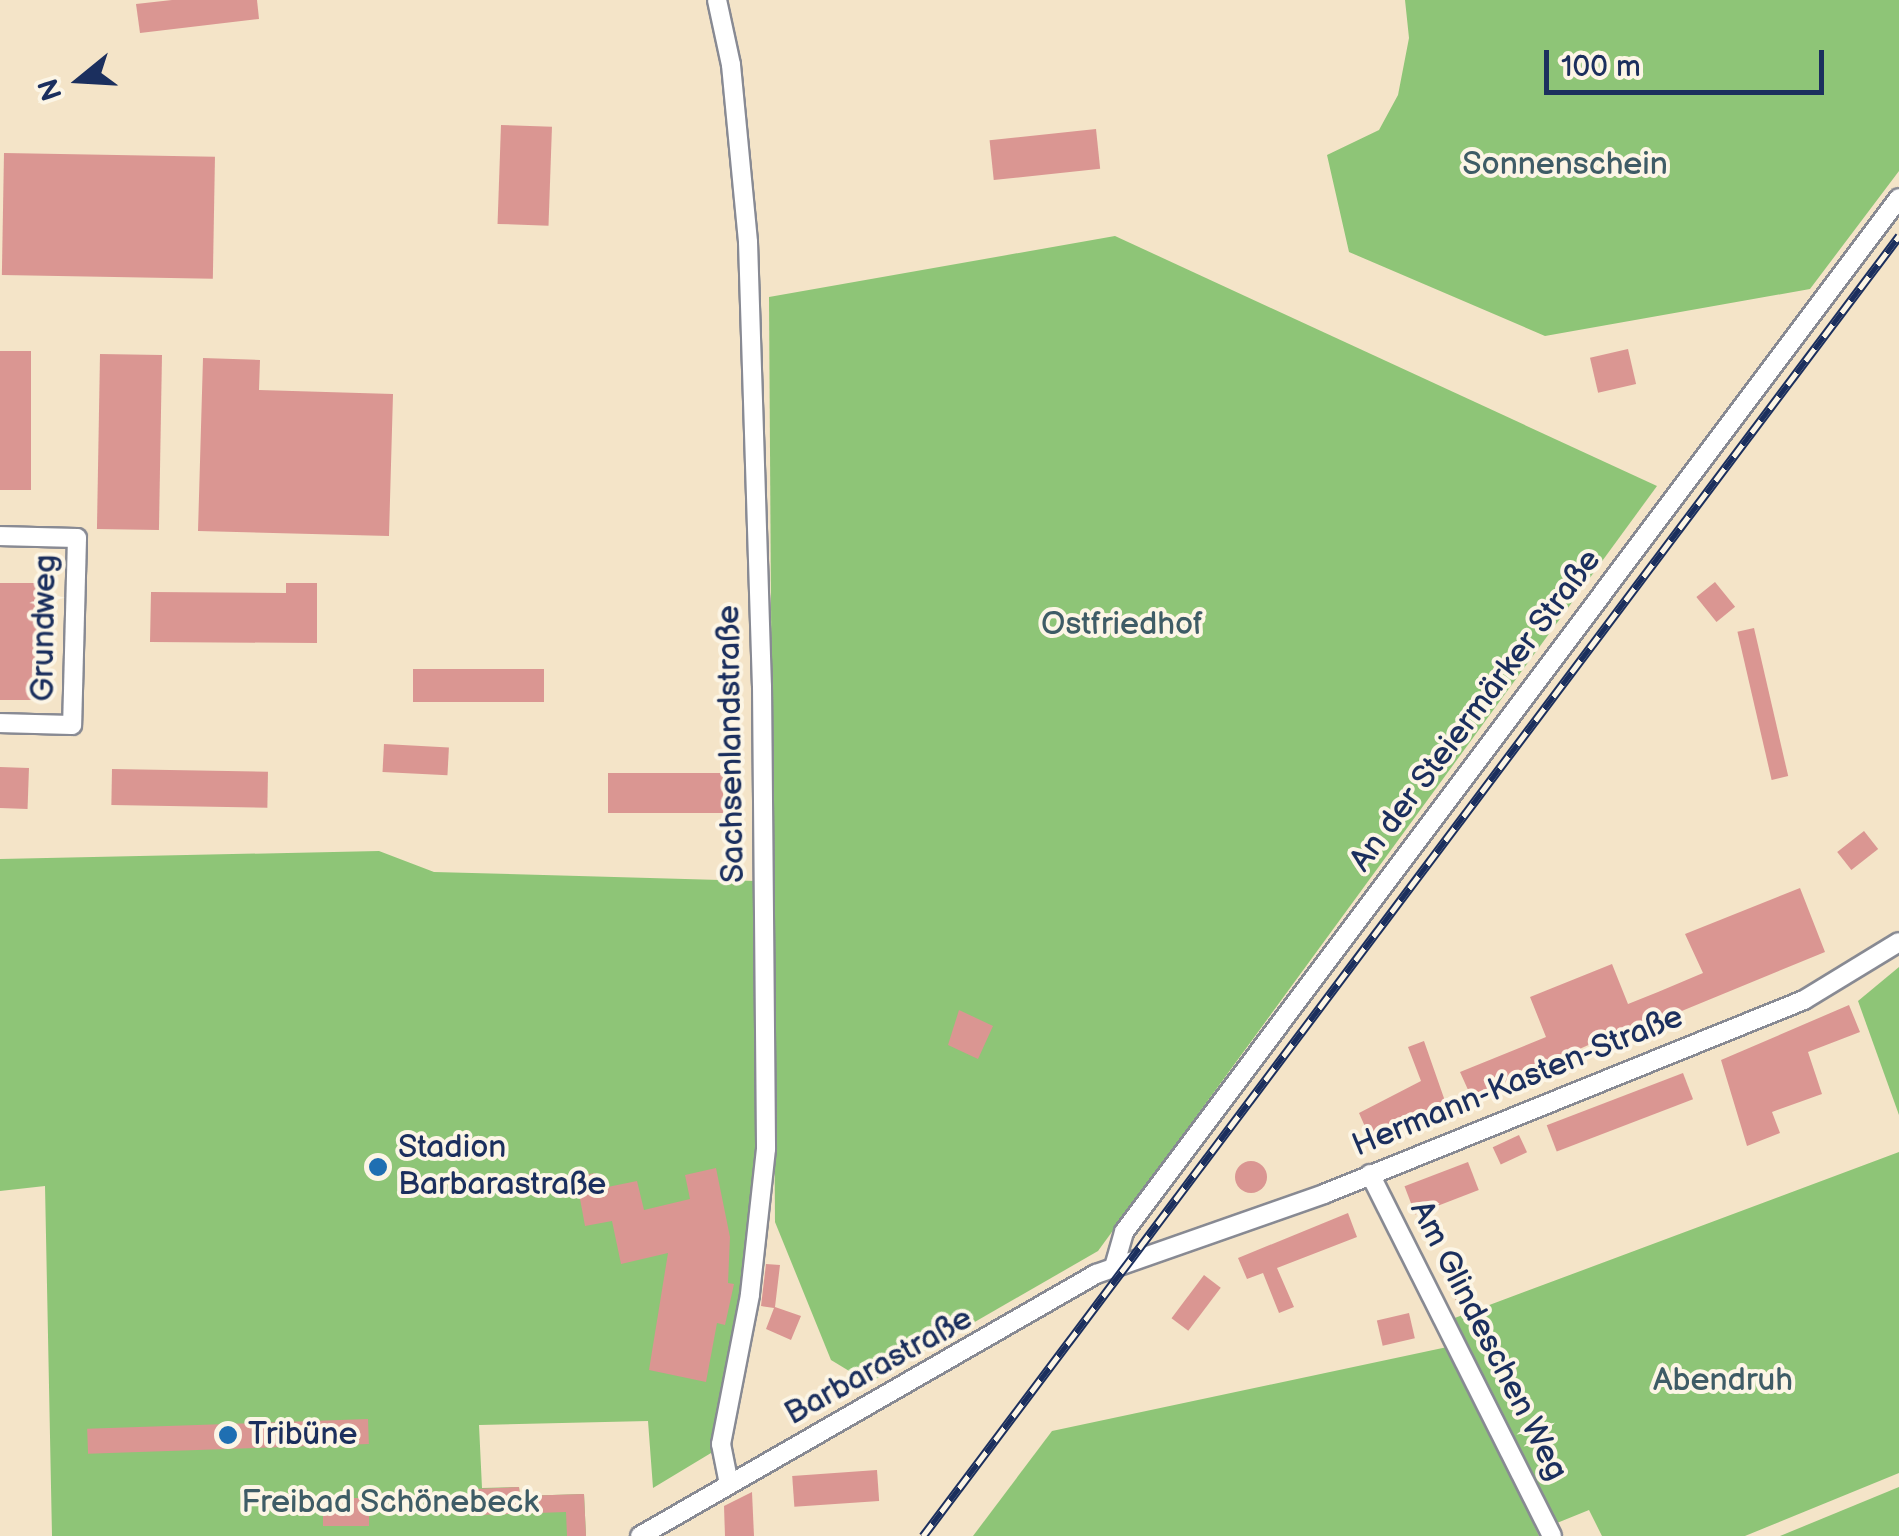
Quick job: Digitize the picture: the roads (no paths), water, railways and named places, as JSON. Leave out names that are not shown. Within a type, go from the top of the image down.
[{"type":"street","name":"Sachsenlandstraße","points":[[716,0],[731,65],[748,242],[762,686],[766,1149],[750,1294],[722,1444],[729,1484]]},
{"type":"street","name":"An der Steiermärker Straße","points":[[1114,1267],[1124,1232],[1899,198]]},
{"type":"street","name":"Grundweg","points":[[0,536],[77,538],[72,724],[0,723]]},
{"type":"street","name":"Hermann-Kasten-Straße","points":[[1149,1255],[1370,1174],[1804,1000],[1899,942]]},
{"type":"street","name":"Am Glindeschen Weg","points":[[1370,1174],[1552,1536]]},
{"type":"street","name":"Barbarastraße","points":[[640,1536],[1114,1267],[1149,1255]]},
{"type":"railway","points":[[923,1536],[1899,236]]},
{"type":"place","name":"Stadion Barbarastraße","points":[[378,1167]]},
{"type":"place","name":"Tribüne","points":[[228,1435]]},
{"type":"park label","name":"Sonnenschein","points":[[1565,165]]},
{"type":"park label","name":"Ostfriedhof","points":[[1122,625]]},
{"type":"park label","name":"Abendruh","points":[[1723,1381]]},
{"type":"park label","name":"Freibad Schönebeck","points":[[390,1503]]}]
